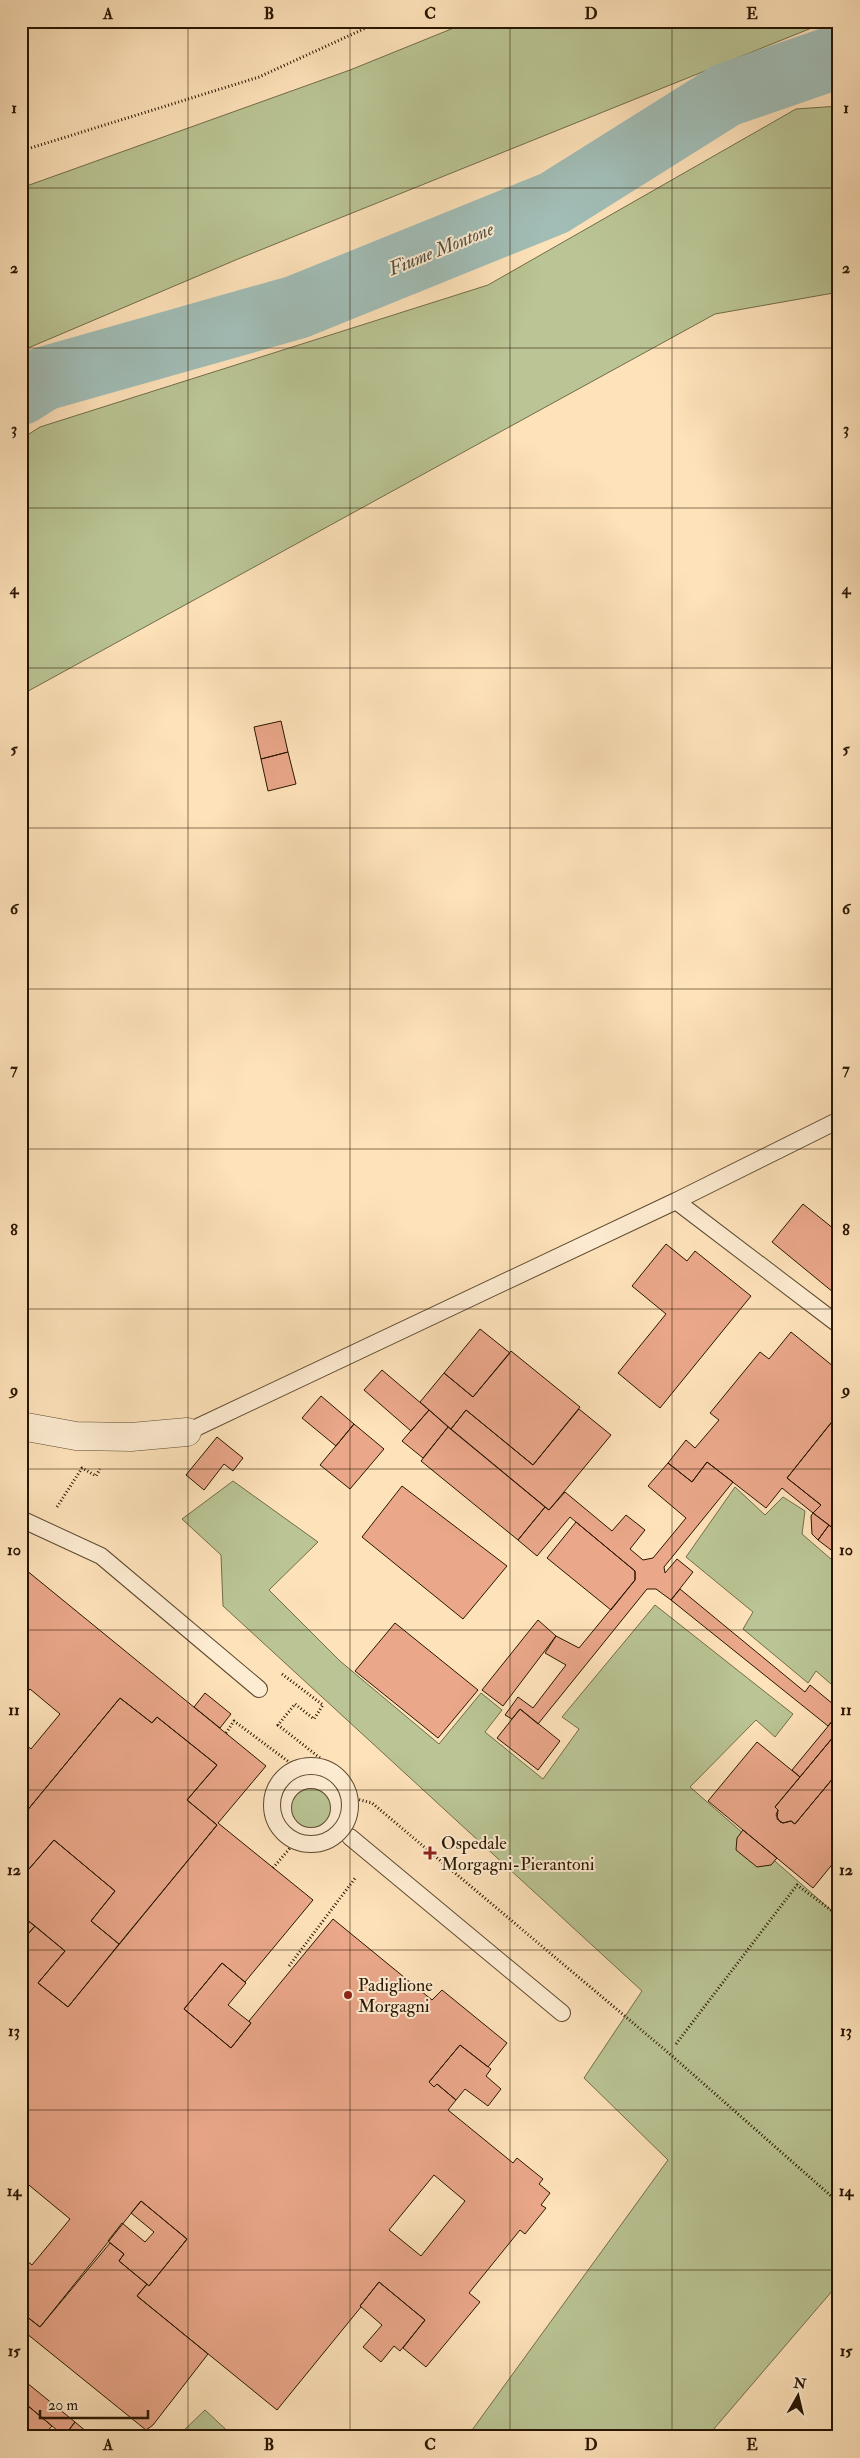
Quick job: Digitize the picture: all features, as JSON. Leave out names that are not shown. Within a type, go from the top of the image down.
[{"type":"street","points":[[21,1426],[76,1436],[131,1437],[187,1432]]},
{"type":"lane","points":[[187,1432],[676,1201],[839,1120]]},
{"type":"lane","points":[[676,1201],[839,1325]]},
{"type":"lane","points":[[21,1519],[101,1556],[259,1689]]},
{"type":"lane","points":[[304,1767],[324,1768],[336,1775],[345,1785],[350,1797],[350,1809],[341,1831],[331,1839],[320,1844],[296,1841],[278,1826],[272,1813],[272,1799],[277,1786],[286,1776],[304,1767]]},
{"type":"lane","points":[[350,1837],[562,2013]]},
{"type":"path","points":[[21,151],[259,77],[381,21]]},
{"type":"path","points":[[226,1733],[234,1721],[304,1767],[320,1758],[278,1725],[295,1704],[314,1719],[323,1705],[276,1669]]},
{"type":"path","points":[[350,1797],[372,1803],[671,2055],[839,2203]]},
{"type":"path","points":[[273,1868],[296,1841]]},
{"type":"path","points":[[289,1966],[360,1873]]},
{"type":"path","points":[[676,2044],[797,1885],[839,1916]]},
{"type":"green space","points":[[471,21],[829,21],[238,259],[21,351],[21,188],[350,70]]},
{"type":"green space","points":[[839,106],[839,292],[715,314],[21,695],[21,439],[40,427],[488,285],[796,109]]},
{"type":"green space","points":[[233,1481],[318,1542],[269,1590],[340,1661],[439,1744],[481,1693],[502,1710],[485,1732],[543,1779],[579,1729],[562,1717],[655,1605],[793,1714],[775,1737],[756,1720],[690,1787],[839,1917],[839,2283],[707,2437],[467,2437],[668,2160],[584,2078],[642,1991],[223,1606],[221,1555],[182,1519]]},
{"type":"green space","points":[[735,1487],[765,1515],[783,1497],[805,1511],[802,1534],[839,1566],[839,1691],[816,1671],[808,1683],[743,1629],[753,1612],[686,1557]]},
{"type":"green space","points":[[307,1788],[315,1788],[322,1791],[328,1797],[331,1808],[328,1819],[322,1825],[315,1828],[307,1828],[300,1825],[294,1819],[291,1812],[291,1804],[294,1797],[300,1791]]},
{"type":"green space","points":[[205,2410],[234,2437],[180,2437],[179,2435]]},
{"type":"building","points":[[281,721],[288,752],[261,759],[254,727]]},
{"type":"building","points":[[288,752],[296,784],[268,791],[261,759]]},
{"type":"building","points":[[803,1204],[839,1233],[839,1297],[772,1242]]},
{"type":"building","points":[[666,1244],[687,1261],[695,1251],[751,1296],[660,1408],[618,1373],[666,1314],[632,1286]]},
{"type":"building","points":[[480,1329],[510,1353],[473,1397],[444,1373]]},
{"type":"building","points":[[791,1332],[839,1371],[839,1413],[787,1478],[821,1505],[813,1513],[782,1488],[766,1508],[707,1462],[692,1482],[668,1463],[686,1440],[695,1448],[719,1420],[710,1413],[760,1352],[769,1359]]},
{"type":"building","points":[[511,1351],[580,1407],[533,1465],[466,1410],[451,1429],[420,1402],[444,1373],[473,1397]]},
{"type":"building","points":[[382,1370],[429,1410],[411,1431],[364,1390]]},
{"type":"building","points":[[321,1396],[354,1424],[336,1446],[302,1418]]},
{"type":"building","points":[[579,1409],[611,1435],[549,1510],[451,1429],[466,1410],[533,1465]]},
{"type":"building","points":[[429,1410],[448,1427],[423,1458],[402,1441]]},
{"type":"building","points":[[838,1414],[839,1533],[813,1513],[821,1505],[787,1478]]},
{"type":"building","points":[[354,1424],[384,1449],[350,1489],[320,1465]]},
{"type":"building","points":[[448,1427],[545,1507],[518,1540],[421,1461]]},
{"type":"building","points":[[217,1437],[243,1458],[233,1471],[224,1464],[204,1490],[186,1475]]},
{"type":"building","points":[[707,1462],[733,1482],[664,1567],[665,1573],[677,1559],[693,1572],[671,1600],[656,1589],[647,1589],[538,1724],[520,1709],[512,1719],[505,1715],[518,1697],[533,1708],[566,1665],[545,1653],[556,1636],[579,1648],[635,1580],[635,1571],[570,1517],[537,1556],[518,1540],[545,1507],[549,1510],[565,1492],[612,1531],[626,1515],[645,1530],[630,1549],[643,1560],[653,1558],[686,1518],[648,1486],[668,1463],[692,1482]]},
{"type":"building","points":[[402,1486],[507,1566],[463,1619],[362,1537]]},
{"type":"building","points":[[813,1513],[829,1525],[818,1540],[812,1534],[811,1516]]},
{"type":"building","points":[[576,1522],[635,1571],[635,1580],[611,1610],[547,1558]]},
{"type":"building","points":[[829,1525],[839,1533],[839,1556],[818,1540]]},
{"type":"building","name":"Padiglione Morgagni","points":[[26,1570],[266,1766],[218,1823],[313,1900],[245,1982],[222,1963],[184,2009],[231,2048],[251,2023],[249,2021],[333,1919],[432,2000],[442,1990],[507,2043],[488,2067],[460,2045],[429,2082],[434,2087],[437,2084],[456,2100],[448,2110],[513,2163],[517,2158],[543,2179],[539,2184],[550,2193],[541,2205],[546,2208],[525,2234],[520,2230],[469,2293],[480,2302],[426,2367],[403,2348],[425,2320],[379,2282],[361,2307],[277,2410],[137,2296],[147,2284],[149,2286],[187,2239],[141,2201],[40,2327],[21,2312],[21,2256],[32,2265],[70,2219],[24,2181],[21,2184],[21,1942],[35,1926],[65,1951],[38,1983],[68,2007],[217,1825],[187,1800],[217,1765],[157,1717],[152,1723],[120,1698],[21,1818],[21,1741],[31,1749],[60,1714],[30,1689],[21,1700],[21,1575]],"holes":[[[434,2175],[465,2201],[421,2256],[389,2230]]]},
{"type":"building","points":[[680,1589],[805,1692],[810,1685],[839,1709],[839,1713],[828,1726],[671,1600]]},
{"type":"building","points":[[538,1620],[556,1636],[503,1706],[482,1690]]},
{"type":"building","points":[[395,1623],[478,1690],[438,1738],[355,1671]]},
{"type":"building","points":[[205,1693],[231,1714],[220,1728],[194,1707]]},
{"type":"building","points":[[120,1698],[152,1723],[157,1717],[217,1765],[187,1800],[217,1825],[119,1944],[91,1921],[115,1891],[54,1840],[29,1869],[21,1863],[21,1818]]},
{"type":"building","points":[[520,1709],[560,1741],[538,1770],[497,1738]]},
{"type":"building","points":[[839,1713],[839,1730],[800,1777],[792,1770]]},
{"type":"building","points":[[839,1730],[839,1771],[795,1824],[791,1821],[780,1822],[776,1815],[778,1810],[775,1807]]},
{"type":"building","points":[[757,1742],[800,1777],[775,1807],[778,1810],[777,1819],[783,1823],[791,1821],[795,1824],[839,1771],[839,1843],[833,1850],[839,1856],[813,1888],[708,1801]]},
{"type":"building","points":[[743,1830],[777,1858],[771,1865],[757,1867],[736,1850],[737,1838]]},
{"type":"building","points":[[54,1840],[115,1891],[91,1921],[119,1944],[68,2007],[38,1983],[65,1951],[21,1915],[21,1863],[29,1869]]},
{"type":"building","points":[[21,1915],[35,1926],[21,1942]]},
{"type":"building","points":[[222,1963],[246,1983],[228,2005],[251,2023],[231,2048],[184,2009]]},
{"type":"building","points":[[460,2045],[491,2069],[486,2076],[501,2089],[488,2106],[465,2089],[456,2100],[437,2084],[434,2087],[429,2082]]},
{"type":"building","points":[[141,2201],[187,2239],[149,2286],[119,2261],[124,2254],[108,2241],[122,2223],[145,2242],[154,2232],[131,2213]]},
{"type":"building","points":[[110,2243],[124,2254],[119,2261],[147,2284],[137,2296],[208,2354],[153,2425],[146,2430],[21,2329],[21,2321],[26,2316],[40,2327]]},
{"type":"building","points":[[379,2282],[425,2320],[400,2351],[394,2346],[381,2362],[363,2347],[382,2325],[360,2306]]},
{"type":"building","points":[[21,2378],[75,2422],[64,2436],[21,2400]]},
{"type":"building","points":[[21,2400],[52,2426],[42,2437],[21,2437]]},
{"type":"building","points":[[75,2422],[93,2437],[64,2437]]},
{"type":"waterway","name":"Fiume Montone","points":[[21,393],[43,379],[297,307],[554,203],[726,95],[839,56]]},
{"type":"place","name":"Ospedale Morgagni-Pierantoni","points":[[430,1853]]},
{"type":"place","name":"Padiglione Morgagni","points":[[348,1995]]}]
